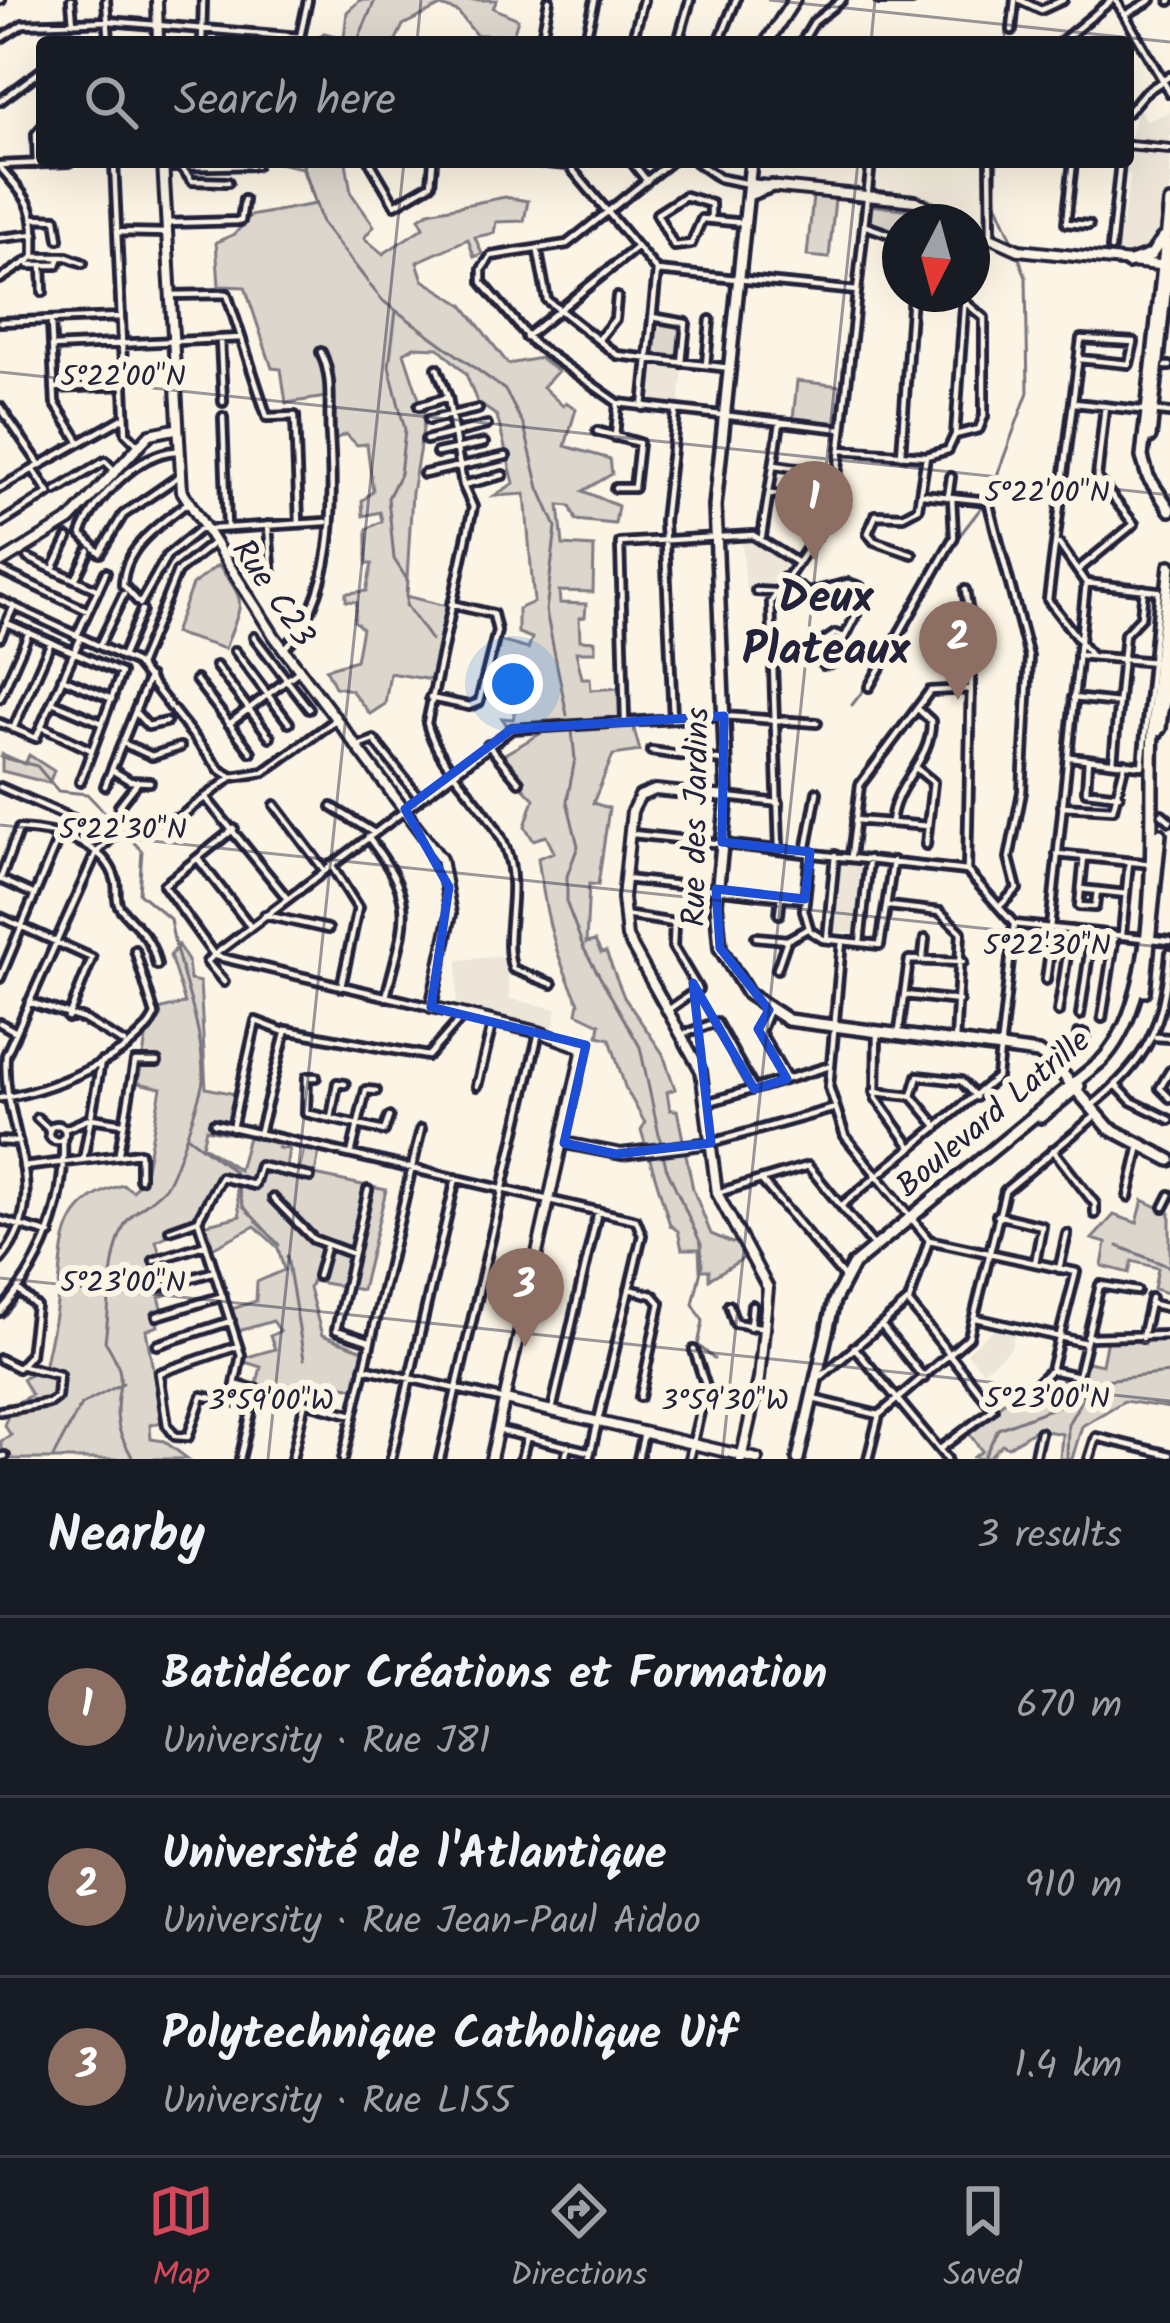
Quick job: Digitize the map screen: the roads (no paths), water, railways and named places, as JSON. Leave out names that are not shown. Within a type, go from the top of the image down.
[{"type":"main road","points":[[771,36],[794,0]]},
{"type":"main road","name":"Rue des Jardins","points":[[751,168],[716,536],[727,797],[716,927],[724,958],[742,987],[769,1010]]},
{"type":"main road","points":[[752,168],[772,185]]},
{"type":"main road","points":[[749,190],[772,185]]},
{"type":"main road","points":[[1170,203],[1145,470],[1170,510]]},
{"type":"main road","points":[[1128,262],[1151,255],[1165,234]]},
{"type":"main road","points":[[1163,316],[1160,281],[1170,246]]},
{"type":"main road","points":[[1149,265],[1160,281]]},
{"type":"main road","points":[[1150,411],[1149,462],[1170,497]]},
{"type":"main road","name":"Boulevard Latrille","points":[[1154,864],[1148,766],[1170,566]]},
{"type":"main road","name":"Boulevard Latrille","points":[[800,1459],[844,1277],[873,1245],[1073,1086],[1125,1030],[1136,1000],[1154,864],[1167,820],[1159,733],[1160,668],[1170,629]]},
{"type":"main road","points":[[769,1010],[833,1030],[1038,1053],[1093,1111],[1170,1160]]},
{"type":"main road","name":"Boulevard Latrille","points":[[800,1459],[849,1281],[911,1218]]},
{"type":"street","points":[[71,0],[73,22]]},
{"type":"street","points":[[106,0],[109,36]]},
{"type":"street","points":[[157,0],[158,36]]},
{"type":"street","points":[[202,36],[203,0]]},
{"type":"street","points":[[302,36],[308,0]]},
{"type":"street","points":[[542,36],[549,0]]},
{"type":"street","points":[[586,36],[595,0]]},
{"type":"street","points":[[634,36],[643,0]]},
{"type":"street","points":[[680,36],[691,0]]},
{"type":"street","points":[[721,36],[736,0]]},
{"type":"street","points":[[806,36],[814,22],[842,0]]},
{"type":"street","points":[[879,0],[909,0]]},
{"type":"street","points":[[1012,30],[1018,0],[1041,10],[1064,0]]},
{"type":"street","points":[[1069,36],[1114,0],[1170,93]]},
{"type":"street","points":[[1125,15],[1151,0]]},
{"type":"street","points":[[0,39],[22,24],[108,21],[272,36]]},
{"type":"street","points":[[1134,40],[1138,37]]},
{"type":"street","points":[[0,101],[36,74]]},
{"type":"street","points":[[1134,106],[1170,76]]},
{"type":"street","points":[[1134,145],[1167,147]]},
{"type":"street","points":[[0,166],[36,164]]},
{"type":"street","points":[[0,166],[33,206],[35,234],[34,257],[0,279]]},
{"type":"street","points":[[114,168],[125,416],[128,438],[138,445]]},
{"type":"street","name":"Rue C23","points":[[163,168],[178,477],[202,529],[284,649],[441,860],[449,887],[449,928],[430,1007]]},
{"type":"street","points":[[177,168],[200,168]]},
{"type":"street","points":[[374,168],[396,205],[431,184],[432,168]]},
{"type":"street","points":[[570,168],[657,271],[643,407]]},
{"type":"street","points":[[637,168],[647,181]]},
{"type":"street","points":[[663,168],[567,244],[491,256],[481,274],[526,337],[618,403],[842,429]]},
{"type":"street","points":[[705,168],[749,190]]},
{"type":"street","points":[[779,849],[770,614],[774,592],[832,507],[869,168]]},
{"type":"street","points":[[990,168],[988,190],[994,221],[990,241],[1019,250],[1165,266]]},
{"type":"street","points":[[1072,168],[1066,223],[1089,225]]},
{"type":"street","points":[[1112,249],[1119,168]]},
{"type":"street","points":[[182,169],[192,181],[228,182]]},
{"type":"street","points":[[772,185],[929,204]]},
{"type":"street","points":[[711,219],[711,204],[685,196],[657,214],[674,246],[688,246],[699,221],[745,223]]},
{"type":"street","points":[[116,232],[241,221],[244,200]]},
{"type":"street","points":[[34,218],[56,219],[59,239]]},
{"type":"street","points":[[864,225],[882,232]]},
{"type":"street","points":[[0,238],[35,234]]},
{"type":"street","points":[[526,337],[638,247]]},
{"type":"street","points":[[538,252],[542,290],[557,311],[617,355],[731,368]]},
{"type":"street","points":[[34,257],[83,263]]},
{"type":"street","points":[[26,266],[57,265],[60,257]]},
{"type":"street","points":[[42,265],[43,292]]},
{"type":"street","points":[[657,271],[856,291]]},
{"type":"street","points":[[170,296],[225,292],[267,418],[295,416],[299,524]]},
{"type":"street","points":[[597,341],[615,318],[617,297]]},
{"type":"street","points":[[901,454],[911,312]]},
{"type":"street","points":[[840,450],[926,456],[949,450],[955,435],[964,312]]},
{"type":"street","points":[[955,435],[979,429],[983,416],[984,318],[978,312]]},
{"type":"street","points":[[0,322],[120,317]]},
{"type":"street","points":[[652,317],[686,323],[682,363]]},
{"type":"street","points":[[706,365],[710,320]]},
{"type":"street","points":[[51,322],[57,409],[79,441]]},
{"type":"street","points":[[1078,359],[1129,364],[1134,342],[1083,336],[1078,359],[1059,544],[1052,553],[1048,600],[1091,656]]},
{"type":"street","points":[[52,347],[241,338]]},
{"type":"street","points":[[220,339],[223,402]]},
{"type":"street","points":[[284,649],[304,624],[324,557],[333,499],[329,368],[321,352]]},
{"type":"street","points":[[437,368],[448,398],[463,485],[473,507],[430,698],[429,730],[493,822],[511,865],[513,969],[552,984]]},
{"type":"street","points":[[54,388],[124,385]]},
{"type":"street","points":[[419,406],[448,398]]},
{"type":"street","points":[[615,437],[618,403]]},
{"type":"street","points":[[1074,404],[1170,412]]},
{"type":"street","points":[[1077,571],[1135,524],[1097,478],[1105,406]]},
{"type":"street","points":[[0,407],[53,492]]},
{"type":"street","points":[[430,420],[478,409]]},
{"type":"street","points":[[673,718],[664,539],[676,411]]},
{"type":"street","points":[[0,488],[125,416]]},
{"type":"street","points":[[224,418],[227,527]]},
{"type":"street","points":[[762,536],[781,421]]},
{"type":"street","points":[[426,440],[487,425]]},
{"type":"street","points":[[88,611],[0,567],[70,520],[138,445],[158,430],[175,429]]},
{"type":"street","points":[[597,431],[634,439],[639,447],[634,488],[615,488]]},
{"type":"street","points":[[437,453],[484,443]]},
{"type":"street","points":[[176,451],[155,454],[95,508],[80,530],[89,547],[100,553],[123,515],[178,477]]},
{"type":"street","points":[[424,474],[506,456]]},
{"type":"street","points":[[912,554],[874,541],[869,527],[876,515],[911,513],[922,494],[926,456]]},
{"type":"street","points":[[0,524],[102,462],[115,471]]},
{"type":"street","points":[[775,465],[802,469]]},
{"type":"street","points":[[463,485],[502,475]]},
{"type":"street","points":[[868,687],[954,537],[951,477]]},
{"type":"street","points":[[772,494],[801,497]]},
{"type":"street","points":[[922,494],[988,501],[1029,657],[1022,792],[1010,858],[1017,889],[999,907]]},
{"type":"street","points":[[99,646],[127,594],[122,577],[136,549],[187,504]]},
{"type":"street","points":[[127,594],[144,603],[167,556],[202,529],[326,522]]},
{"type":"street","points":[[268,525],[272,579]]},
{"type":"street","points":[[625,720],[620,543],[762,536],[796,562]]},
{"type":"street","points":[[53,569],[68,538]]},
{"type":"street","points":[[139,666],[177,572],[213,543]]},
{"type":"street","points":[[1046,980],[1086,583],[1059,544]]},
{"type":"street","points":[[76,580],[89,547]]},
{"type":"street","points":[[28,558],[98,590]]},
{"type":"street","points":[[0,723],[35,738],[106,572]]},
{"type":"street","points":[[784,578],[808,593],[848,583],[860,587],[862,603],[831,664],[821,663],[820,644],[835,634],[844,637]]},
{"type":"street","points":[[1086,583],[1166,594]]},
{"type":"street","points":[[965,590],[972,641],[967,871]]},
{"type":"street","points":[[1113,762],[1125,634],[1141,617],[1144,590]]},
{"type":"street","points":[[756,591],[774,592]]},
{"type":"street","points":[[1078,655],[1123,658],[1160,668],[1157,612],[1166,594]]},
{"type":"street","points":[[1157,612],[1166,594]]},
{"type":"street","points":[[0,599],[139,666],[220,770],[232,777]]},
{"type":"street","points":[[430,698],[469,706],[479,702],[497,631],[493,614],[451,604]]},
{"type":"street","points":[[0,637],[14,606]]},
{"type":"street","points":[[122,657],[142,610]]},
{"type":"street","points":[[7,623],[121,674],[80,782]]},
{"type":"street","points":[[0,698],[29,632]]},
{"type":"street","points":[[254,637],[308,709]]},
{"type":"street","points":[[947,641],[972,641]]},
{"type":"street","points":[[13,729],[51,642]]},
{"type":"street","points":[[235,651],[289,723]]},
{"type":"street","points":[[216,666],[270,737]]},
{"type":"street","points":[[229,724],[300,670]]},
{"type":"street","points":[[105,786],[149,677]]},
{"type":"street","points":[[62,678],[112,699]]},
{"type":"street","points":[[196,680],[251,752]]},
{"type":"street","points":[[1159,733],[1170,687]]},
{"type":"street","points":[[850,856],[860,785],[933,689],[971,689]]},
{"type":"street","points":[[1073,698],[1118,703]]},
{"type":"street","points":[[52,702],[102,723]]},
{"type":"street","points":[[891,823],[894,798],[930,748],[932,723],[917,709]]},
{"type":"street","points":[[135,712],[148,725],[166,722]]},
{"type":"street","points":[[224,982],[207,962],[214,955],[488,745],[520,727],[724,716],[817,723]]},
{"type":"street","points":[[0,1260],[20,1226],[23,1167],[3,1098],[2,1072],[53,941],[96,853],[128,820],[177,819],[232,777],[264,772],[337,719]]},
{"type":"street","points":[[41,726],[92,750]]},
{"type":"street","points":[[358,746],[374,740],[419,798]]},
{"type":"street","points":[[123,742],[152,756],[180,747]]},
{"type":"street","points":[[488,745],[519,782]]},
{"type":"street","points":[[651,751],[726,761]]},
{"type":"street","points":[[1068,757],[1148,766]]},
{"type":"street","points":[[1088,759],[1086,790],[1120,795]]},
{"type":"street","points":[[1062,806],[1109,811],[1120,795],[1125,764]]},
{"type":"street","points":[[916,768],[933,782],[926,844]]},
{"type":"street","points":[[112,770],[137,782],[150,782]]},
{"type":"street","points":[[118,806],[137,782]]},
{"type":"street","points":[[0,788],[78,821]]},
{"type":"street","points":[[741,1457],[766,1328],[767,1282],[717,1193],[703,1076],[631,945],[622,915],[629,834],[640,796],[655,790],[779,803]]},
{"type":"street","points":[[808,928],[808,852],[817,792]]},
{"type":"street","points":[[205,797],[286,898]]},
{"type":"street","points":[[68,816],[72,805]]},
{"type":"street","points":[[275,805],[358,908],[341,987]]},
{"type":"street","points":[[332,807],[371,835],[405,898],[386,997]]},
{"type":"street","points":[[855,820],[928,826]]},
{"type":"street","points":[[34,894],[0,880],[20,829],[60,834],[96,853],[116,879],[120,908],[153,943],[157,965]]},
{"type":"street","points":[[235,829],[164,885],[214,955],[539,1032],[583,1048],[491,1459]]},
{"type":"street","points":[[0,978],[60,834]]},
{"type":"street","points":[[629,834],[967,871],[1014,924],[1170,941]]},
{"type":"street","points":[[1057,854],[1154,864]]},
{"type":"street","points":[[826,939],[835,855]]},
{"type":"street","points":[[1084,857],[1081,907],[1095,907],[1097,891]]},
{"type":"street","points":[[197,858],[250,926]]},
{"type":"street","points":[[860,943],[869,858]]},
{"type":"street","points":[[808,928],[826,939],[883,944],[892,861]]},
{"type":"street","points":[[1102,1018],[1130,862]]},
{"type":"street","points":[[625,879],[805,898]]},
{"type":"street","points":[[1081,889],[1126,894]]},
{"type":"street","points":[[778,914],[781,896]]},
{"type":"street","points":[[889,906],[934,910],[961,932],[963,962],[955,1042]]},
{"type":"street","points":[[265,915],[328,929]]},
{"type":"street","points":[[622,915],[674,923],[674,947],[698,989],[668,1010]]},
{"type":"street","points":[[0,917],[93,961],[68,1018]]},
{"type":"street","points":[[842,1205],[997,1077],[1014,924]]},
{"type":"street","points":[[756,937],[787,940],[808,928]]},
{"type":"street","points":[[1058,1012],[1071,930]]},
{"type":"street","points":[[1080,1015],[1092,933]]},
{"type":"street","points":[[923,958],[925,939]]},
{"type":"street","points":[[776,969],[787,940]]},
{"type":"street","points":[[842,941],[830,1066],[832,1109],[845,1136],[929,1240],[1076,1272],[1051,1370],[1032,1388]]},
{"type":"street","points":[[3,1098],[49,1090],[101,1062],[155,1015],[135,950]]},
{"type":"street","points":[[868,1459],[879,1414],[964,1345],[1010,1185],[1093,1111],[1156,1037],[1167,1006],[1170,953]]},
{"type":"street","points":[[898,1036],[907,964],[923,958],[963,962]]},
{"type":"street","points":[[903,995],[959,1001]]},
{"type":"street","points":[[28,1002],[83,1019],[124,1043]]},
{"type":"street","points":[[769,1010],[760,1032],[788,1079]]},
{"type":"street","points":[[232,1128],[256,1021],[284,1031],[428,1056],[464,1015]]},
{"type":"street","points":[[477,1086],[493,1021]]},
{"type":"street","points":[[682,1035],[716,1022],[754,1089]]},
{"type":"street","points":[[0,1024],[16,1032]]},
{"type":"street","points":[[260,1134],[284,1031]]},
{"type":"street","points":[[440,1459],[539,1032]]},
{"type":"street","points":[[878,1034],[874,1092],[912,1148]]},
{"type":"street","points":[[1156,1037],[1170,1039]]},
{"type":"street","points":[[1055,1066],[1080,1043]]},
{"type":"street","points":[[83,1160],[101,1062]]},
{"type":"street","points":[[118,1154],[135,1062],[157,1062]]},
{"type":"street","points":[[706,1103],[830,1066]]},
{"type":"street","points":[[1170,1071],[1160,1091],[1170,1098]]},
{"type":"street","points":[[912,1096],[918,1076],[961,1081],[976,1097]]},
{"type":"street","points":[[316,1077],[307,1077],[304,1112],[384,1131],[388,1117]]},
{"type":"street","points":[[331,1119],[337,1083],[345,1084]]},
{"type":"street","points":[[1116,1084],[1131,1102],[1170,1120]]},
{"type":"street","points":[[351,1154],[366,1090],[376,1091]]},
{"type":"street","points":[[874,1092],[912,1096],[938,1127]]},
{"type":"street","points":[[564,1142],[621,1154],[711,1143],[832,1109]]},
{"type":"street","points":[[37,1118],[53,1140],[64,1138]]},
{"type":"street","points":[[65,1129],[91,1118],[123,1124]]},
{"type":"street","points":[[214,1123],[640,1224],[590,1455],[498,1430]]},
{"type":"street","points":[[50,1130],[56,1124],[65,1129]]},
{"type":"street","points":[[0,1312],[38,1265],[50,1234],[65,1129]]},
{"type":"street","points":[[343,1459],[422,1129]]},
{"type":"street","points":[[0,1141],[16,1142]]},
{"type":"street","points":[[1128,1197],[1140,1145]]},
{"type":"street","points":[[1054,1150],[1095,1204],[1095,1214]]},
{"type":"street","points":[[23,1167],[142,1154],[140,1179]]},
{"type":"street","points":[[170,1230],[198,1220],[221,1178],[254,1185],[260,1166],[310,1177]]},
{"type":"street","points":[[717,1193],[808,1166],[873,1245]]},
{"type":"street","points":[[391,1459],[456,1178]]},
{"type":"street","points":[[760,1179],[844,1277]]},
{"type":"street","points":[[368,1190],[335,1330],[370,1342]]},
{"type":"street","points":[[1164,1207],[1170,1196]]},
{"type":"street","points":[[273,1198],[327,1246],[353,1254]]},
{"type":"street","points":[[551,1411],[598,1211]]},
{"type":"street","points":[[998,1215],[1042,1226],[1035,1263]]},
{"type":"street","points":[[0,1220],[50,1234]]},
{"type":"street","points":[[198,1220],[238,1346],[232,1400]]},
{"type":"street","points":[[1059,1269],[1067,1234]]},
{"type":"street","points":[[822,1376],[909,1302],[929,1240]]},
{"type":"street","points":[[154,1261],[206,1244]]},
{"type":"street","points":[[318,1276],[327,1246]]},
{"type":"street","points":[[160,1287],[214,1271]]},
{"type":"street","points":[[1051,1370],[1078,1377],[1100,1285],[1137,1291]]},
{"type":"street","points":[[629,1289],[653,1295],[660,1303],[640,1397]]},
{"type":"street","points":[[19,1291],[36,1306],[30,1355],[23,1366]]},
{"type":"street","points":[[157,1316],[223,1296]]},
{"type":"street","points":[[1142,1338],[1150,1301],[1170,1307]]},
{"type":"street","points":[[909,1302],[993,1409],[940,1449]]},
{"type":"street","points":[[729,1305],[735,1324],[766,1328]]},
{"type":"street","points":[[750,1327],[752,1305]]},
{"type":"street","points":[[975,1318],[1060,1338],[1170,1335]]},
{"type":"street","points":[[157,1346],[231,1321]]},
{"type":"street","points":[[881,1325],[924,1378]]},
{"type":"street","points":[[238,1346],[166,1369],[158,1377],[166,1425],[180,1439],[188,1437],[199,1398],[252,1406]]},
{"type":"street","points":[[854,1347],[947,1459]]},
{"type":"street","points":[[689,1459],[706,1387],[694,1350]]},
{"type":"street","points":[[0,1359],[9,1367],[59,1375],[57,1397],[49,1403],[0,1411]]},
{"type":"street","points":[[364,1368],[757,1459]]},
{"type":"street","points":[[236,1384],[353,1415]]},
{"type":"street","points":[[240,1459],[256,1392]]},
{"type":"street","points":[[817,1400],[879,1414]]},
{"type":"street","points":[[292,1459],[304,1403]]},
{"type":"street","points":[[1034,1459],[1040,1432]]},
{"type":"street","points":[[638,1459],[644,1433]]},
{"type":"street","points":[[521,1459],[527,1437]]},
{"type":"street","points":[[1089,1459],[1095,1438],[1170,1454]]},
{"type":"street","points":[[565,1459],[568,1446]]},
{"type":"waterway","points":[[360,36],[375,0]]},
{"type":"waterway","points":[[1007,36],[1010,0]]},
{"type":"waterway","points":[[304,168],[322,223],[368,282]]},
{"type":"waterway","points":[[997,168],[995,200],[1011,237]]},
{"type":"waterway","points":[[1019,258],[1026,277],[1028,392],[985,508],[1026,660],[1024,708]]},
{"type":"waterway","points":[[370,285],[383,301],[505,390],[524,426],[539,488],[556,527],[546,611],[567,715]]},
{"type":"waterway","points":[[396,311],[389,366],[405,430],[400,474],[388,498],[394,559],[408,581],[406,605],[431,640]]},
{"type":"waterway","points":[[950,548],[984,504]]},
{"type":"waterway","points":[[897,634],[921,590]]},
{"type":"waterway","points":[[852,705],[872,679]]},
{"type":"waterway","points":[[1021,768],[1024,718]]},
{"type":"waterway","points":[[572,731],[575,759],[567,801],[578,846],[567,876],[567,904],[584,949],[640,1047],[666,1167],[701,1244],[702,1266],[693,1304],[703,1321],[698,1345],[714,1359]]},
{"type":"waterway","points":[[0,757],[37,766],[58,791],[87,794],[142,851],[139,893],[170,919],[199,1038],[203,1080],[176,1164],[163,1189],[127,1221],[112,1270],[105,1341],[118,1367],[119,1428],[133,1459]]},
{"type":"waterway","points":[[188,1137],[234,1171],[243,1206],[279,1245]]},
{"type":"waterway","points":[[1118,1246],[1170,1267]]},
{"type":"waterway","points":[[287,1256],[304,1359]]},
{"type":"waterway","points":[[983,1459],[998,1429],[1071,1401],[1103,1380],[1170,1373]]},
{"type":"waterway","points":[[52,1459],[81,1405],[123,1383]]},
{"type":"waterway","points":[[1067,1459],[1068,1424],[1085,1394]]},
{"type":"place","name":"Batidécor Créations et Formation","points":[[814,560]]},
{"type":"place","name":"Université de l'Atlantique","points":[[958,700]]},
{"type":"place","name":"Polytechnique Catholique Uif","points":[[525,1347]]},
{"type":"district","name":"Deux Plateaux","points":[[826,622]]}]
